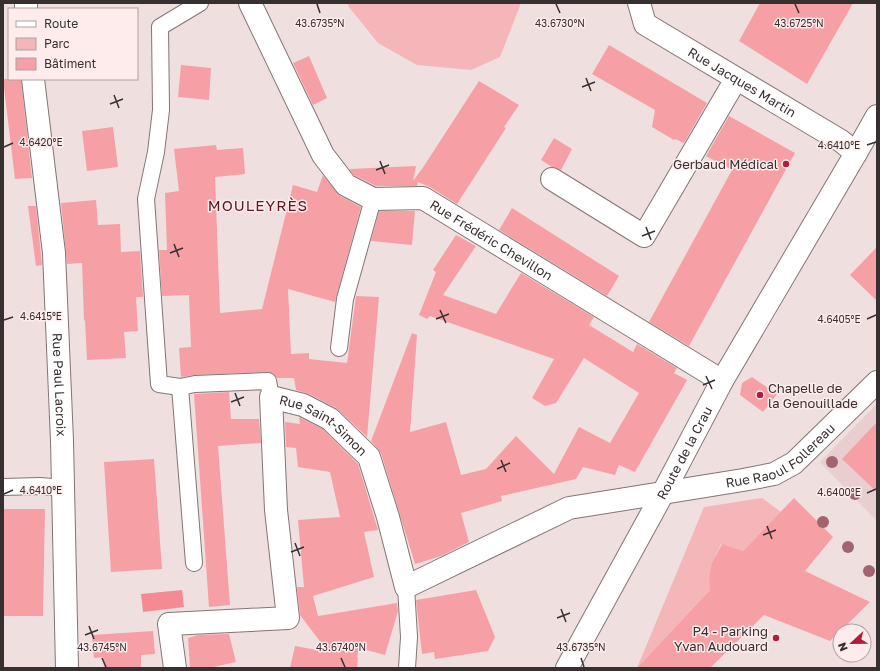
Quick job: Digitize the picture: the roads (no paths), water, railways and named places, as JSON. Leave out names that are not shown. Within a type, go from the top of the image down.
[{"type":"street","name":"Rue Frédéric Chevillon","points":[[250,3],[323,155],[346,185],[373,199],[423,198],[722,381]]},
{"type":"street","name":"Rue Jacques Martin","points":[[639,3],[645,24],[841,142],[856,153]]},
{"type":"street","points":[[552,179],[644,236],[736,79]]},
{"type":"street","name":"Rue Paul Lacroix","points":[[34,80],[54,253],[64,488],[67,668]]},
{"type":"street","name":"Route de la Crau","points":[[567,668],[664,493],[722,381],[877,116]]},
{"type":"street","name":"Rue Raoul Follereau","points":[[664,493],[774,474],[794,463],[877,382]]},
{"type":"street","name":"Rue Saint-Simon","points":[[174,668],[169,624],[288,618],[276,510],[271,397],[303,405],[330,419],[369,457],[388,517],[406,587]]},
{"type":"street","points":[[406,587],[569,508],[664,493]]},
{"type":"lane","points":[[200,3],[160,27],[161,110],[156,152],[146,199],[159,384],[180,387],[196,384],[268,381],[271,397]]},
{"type":"lane","points":[[339,348],[345,299],[373,199]]},
{"type":"lane","points":[[180,387],[194,563]]},
{"type":"lane","points":[[3,487],[40,486],[64,488]]},
{"type":"lane","points":[[406,587],[409,637],[407,668]]},
{"type":"place","name":"Gerbaud Médical","points":[[786,164]]},
{"type":"place","name":"Chapelle de la Genouillade","points":[[760,395]]},
{"type":"place","name":"P4 - Parking Yvan Audouard","points":[[776,638]]},
{"type":"district","name":"MOULEYRÈS","points":[[258,206]]}]
